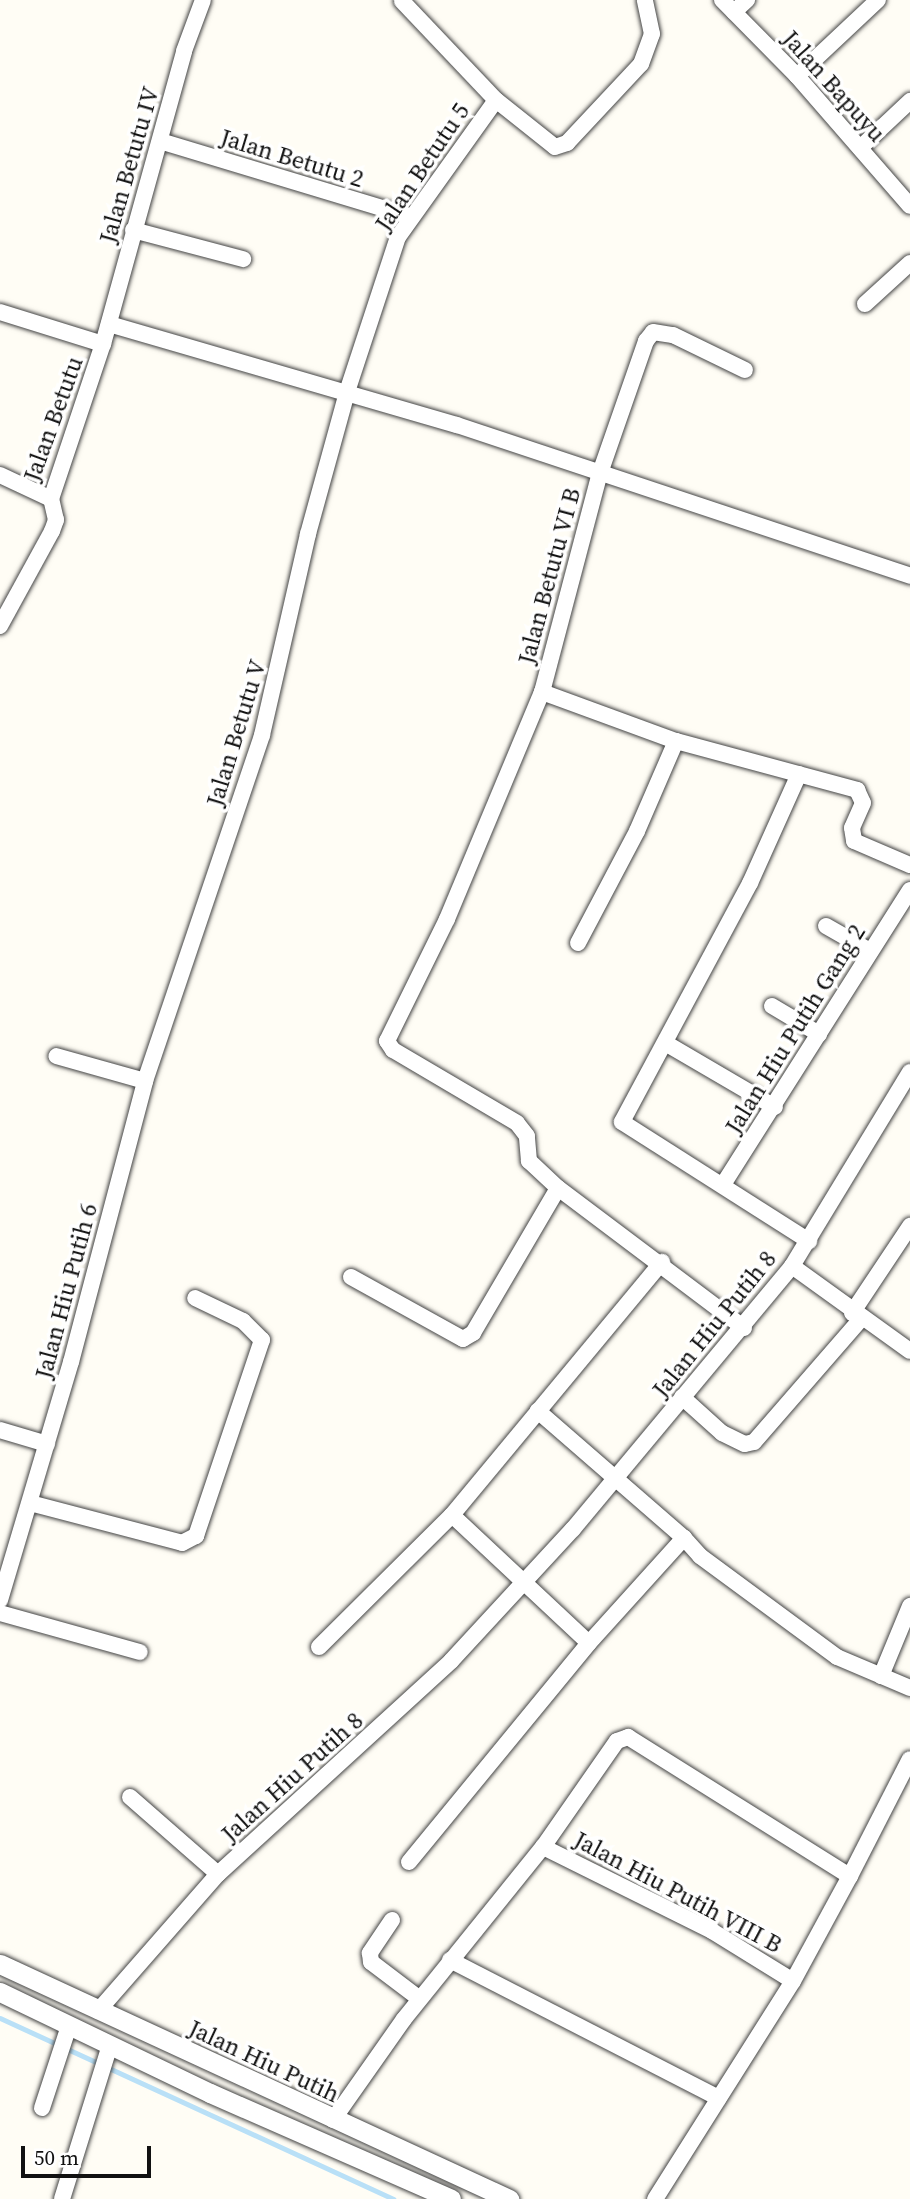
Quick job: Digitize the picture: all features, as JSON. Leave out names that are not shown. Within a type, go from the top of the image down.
[{"type":"street","name":"Jalan Betutu IV","points":[[103,344],[134,229],[203,0]]},
{"type":"street","name":"Jalan Betutu 5","points":[[347,392],[389,258],[411,217],[496,100],[555,147],[562,147],[641,64],[652,34],[645,0]]},
{"type":"street","name":"Jalan Bapuyu","points":[[722,0],[797,76],[910,206]]},
{"type":"street","points":[[734,12],[747,0]]},
{"type":"street","points":[[797,76],[878,0]]},
{"type":"street","points":[[402,1],[496,100]]},
{"type":"street","points":[[860,148],[910,101]]},
{"type":"street","name":"Jalan Betutu 2","points":[[160,141],[411,217]]},
{"type":"street","points":[[134,229],[243,259]]},
{"type":"street","points":[[865,304],[910,263]]},
{"type":"street","points":[[0,312],[103,344]]},
{"type":"street","points":[[109,324],[347,392],[909,571]]},
{"type":"street","name":"Jalan Betutu VI B","points":[[558,1188],[529,1160],[527,1136],[517,1123],[393,1050],[387,1041],[447,919],[542,692],[600,472],[653,332],[673,335],[745,370]]},
{"type":"street","name":"Jalan Betutu","points":[[0,475],[51,499],[103,344]]},
{"type":"street","name":"Jalan Betutu V","points":[[145,1081],[262,735],[308,534],[347,392]]},
{"type":"street","points":[[0,626],[52,531],[56,520],[51,499]]},
{"type":"street","points":[[542,692],[676,741],[857,790],[863,803],[852,828],[854,841],[910,865]]},
{"type":"street","points":[[578,943],[638,831],[676,741]]},
{"type":"street","points":[[799,774],[750,883],[667,1044],[622,1122],[724,1184],[809,1241]]},
{"type":"street","name":"Jalan Hiu Putih Gang 2","points":[[724,1184],[907,895]]},
{"type":"street","points":[[826,926],[870,951]]},
{"type":"street","points":[[772,1006],[819,1034]]},
{"type":"street","points":[[667,1044],[775,1107]]},
{"type":"street","points":[[56,1056],[145,1081]]},
{"type":"street","name":"Jalan Hiu Putih 8","points":[[98,2011],[218,1874],[451,1661],[524,1584],[744,1328],[792,1266],[910,1072]]},
{"type":"street","name":"Jalan Hiu Putih 6","points":[[0,1600],[47,1444],[145,1081]]},
{"type":"street","points":[[351,1277],[463,1339],[472,1333],[558,1188],[662,1262],[744,1328]]},
{"type":"street","points":[[682,1398],[722,1433],[745,1444],[754,1442],[856,1316],[910,1226]]},
{"type":"street","points":[[318,1647],[452,1515],[662,1262]]},
{"type":"street","points":[[792,1266],[856,1316],[910,1351]]},
{"type":"street","points":[[30,1503],[182,1543],[197,1536],[262,1340],[243,1321],[195,1298]]},
{"type":"street","points":[[538,1411],[615,1475],[700,1556],[837,1657],[910,1688]]},
{"type":"street","points":[[0,1430],[47,1444]]},
{"type":"street","points":[[452,1515],[589,1643]]},
{"type":"street","points":[[409,1862],[589,1643],[684,1538]]},
{"type":"street","points":[[881,1676],[910,1606]]},
{"type":"street","points":[[0,1613],[140,1651]]},
{"type":"street","points":[[542,1847],[617,1741],[628,1737],[850,1876]]},
{"type":"street","points":[[793,1981],[910,1759]]},
{"type":"street","points":[[130,1797],[218,1874]]},
{"type":"street","name":"Jalan Hiu Putih VIII B","points":[[333,2120],[420,1999],[542,1847],[712,1931],[793,1981],[655,2199]]},
{"type":"street","points":[[392,1920],[370,1953],[371,1962],[420,1999]]},
{"type":"street","points":[[450,1960],[719,2098]]},
{"type":"street","name":"Jalan Hiu Putih","points":[[0,1964],[223,2070],[509,2199]]},
{"type":"street","name":"Jalan Hiu Putih","points":[[0,1992],[210,2093],[451,2199]]},
{"type":"street","points":[[42,2108],[69,2026]]},
{"type":"street","points":[[62,2199],[110,2045]]},
{"type":"street","points":[[210,2093],[223,2070]]},
{"type":"waterway","points":[[0,2018],[393,2199]]}]
